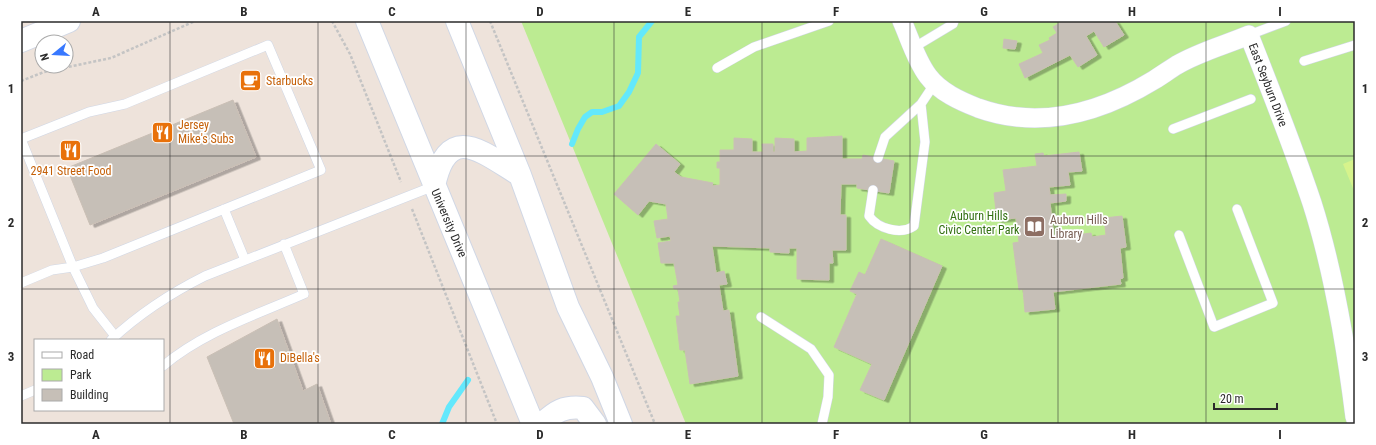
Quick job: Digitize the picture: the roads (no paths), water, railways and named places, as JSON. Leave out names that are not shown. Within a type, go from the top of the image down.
[{"type":"main road","points":[[21,41],[69,21]]},
{"type":"main road","name":"University Drive","points":[[367,21],[533,424]]},
{"type":"main road","points":[[457,21],[520,175],[568,307],[602,376],[621,424]]},
{"type":"main road","points":[[434,186],[440,165],[445,157],[453,149],[463,146],[476,149],[520,175]]},
{"type":"main road","points":[[542,424],[552,414],[569,407],[583,408],[595,424]]},
{"type":"street","name":"East Seyburn Drive","points":[[902,21],[928,76],[934,83],[957,99],[989,112],[1023,118],[1059,117],[1110,103],[1153,81],[1185,61],[1249,35],[1312,204],[1350,333],[1355,417]]},
{"type":"lane","points":[[717,68],[754,47],[829,21]]},
{"type":"lane","points":[[914,48],[954,24],[954,21]]},
{"type":"lane","points":[[1249,35],[1266,24],[1286,21]]},
{"type":"lane","points":[[1304,61],[1355,45]]},
{"type":"lane","points":[[21,282],[52,270],[73,267],[103,258],[321,170],[268,46],[125,104],[89,112],[21,139],[73,267],[93,308],[113,338],[141,315],[187,285],[284,244],[434,186]]},
{"type":"lane","points":[[878,158],[885,138],[921,104],[934,83]]},
{"type":"lane","points":[[1173,129],[1251,99]]},
{"type":"lane","points":[[873,190],[869,216],[874,223],[897,231],[907,231],[914,226],[925,142],[921,104]]},
{"type":"lane","points":[[224,209],[245,260]]},
{"type":"lane","points":[[1179,234],[1214,327],[1273,303],[1237,209]]},
{"type":"lane","points":[[164,365],[195,343],[304,294],[284,244]]},
{"type":"lane","points":[[761,317],[811,349],[829,375],[828,397],[822,424]]},
{"type":"lane","points":[[21,396],[34,390]]},
{"type":"waterway","points":[[572,144],[585,117],[592,112],[602,112],[619,106],[629,92],[638,73],[639,37],[652,21]]},
{"type":"waterway","points":[[442,424],[449,407],[468,380]]},
{"type":"place","name":"Starbucks","points":[[250,81]]},
{"type":"place","name":"Jersey Mike's Subs","points":[[162,132]]},
{"type":"place","name":"2941 Street Food","points":[[71,150]]},
{"type":"place","name":"Auburn Hills Library","points":[[1035,227]]},
{"type":"place","name":"DiBella's","points":[[264,358]]},
{"type":"park label","name":"Auburn Hills Civic Center Park","points":[[979,223]]}]
